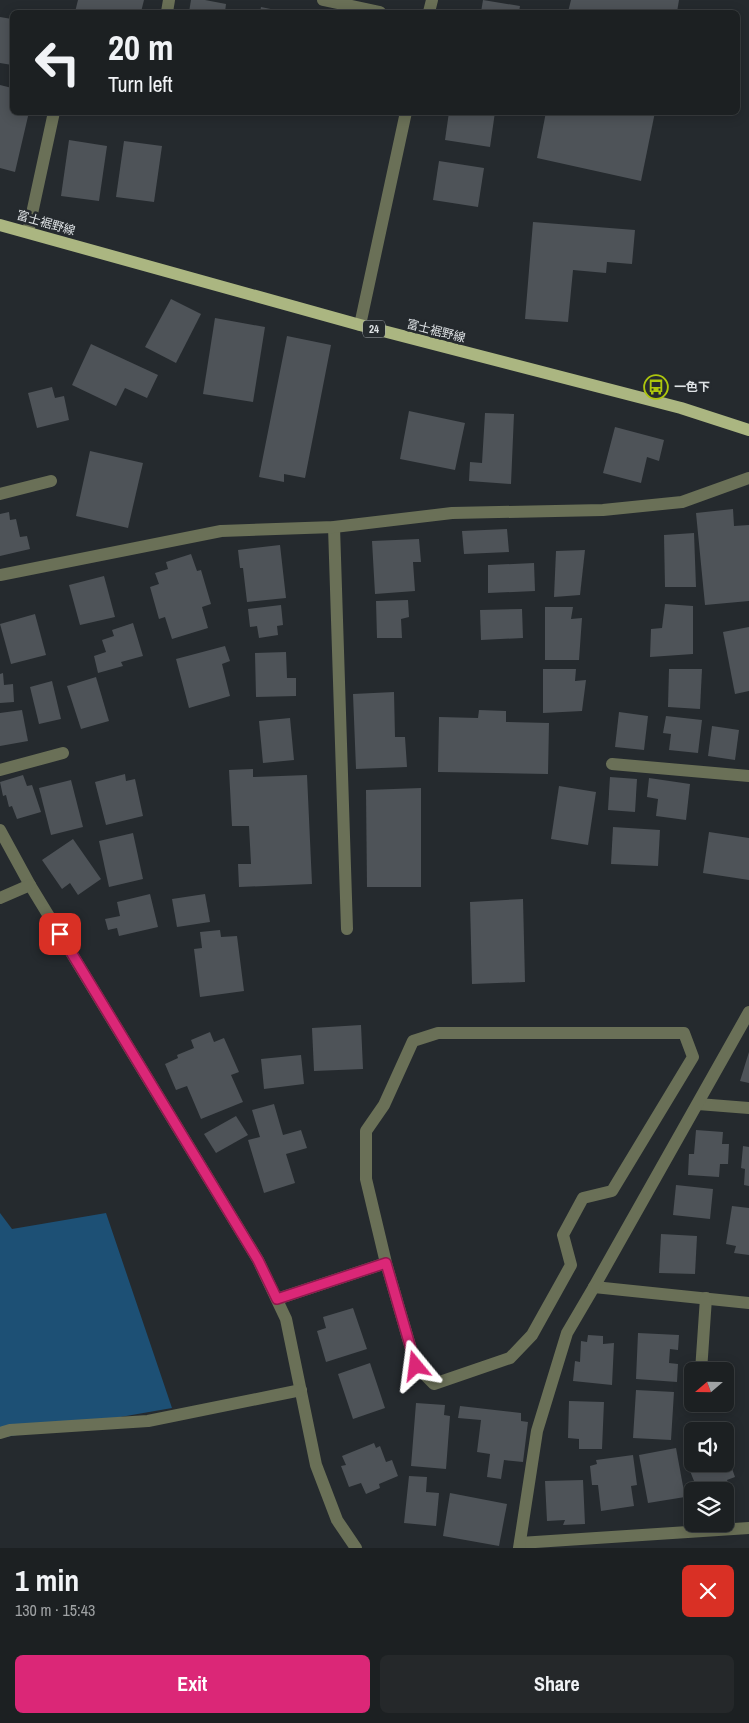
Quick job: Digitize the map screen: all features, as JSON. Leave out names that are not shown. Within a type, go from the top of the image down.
[{"type":"main road","name":"富士裾野線","points":[[0,225],[360,326],[680,408],[749,430]]},
{"type":"street","points":[[323,0],[370,10]]},
{"type":"street","points":[[28,232],[53,115]]},
{"type":"street","points":[[360,326],[405,115]]},
{"type":"street","points":[[0,575],[221,531],[334,527],[452,513],[604,510],[682,502],[749,478]]},
{"type":"street","points":[[0,494],[51,481]]},
{"type":"street","points":[[334,527],[347,929]]},
{"type":"street","points":[[0,770],[63,753]]},
{"type":"street","points":[[612,764],[749,776]]},
{"type":"street","points":[[0,830],[30,885],[258,1260],[286,1319],[316,1465],[337,1520],[356,1548]]},
{"type":"street","points":[[0,898],[30,885]]},
{"type":"street","points":[[749,1012],[567,1333],[537,1431],[520,1546],[749,1528]]},
{"type":"street","points":[[684,1032],[693,1057],[612,1191],[583,1198],[563,1235],[571,1265],[532,1335],[510,1358],[434,1384],[416,1366],[386,1263],[366,1179],[366,1131],[384,1105],[413,1041],[438,1033],[684,1032]]},
{"type":"street","points":[[698,1104],[749,1108]]},
{"type":"street","points":[[277,1299],[386,1263]]},
{"type":"street","points":[[594,1288],[749,1303]]},
{"type":"street","points":[[702,1362],[706,1298]]},
{"type":"street","points":[[0,1434],[10,1430],[148,1421],[301,1390]]},
{"type":"shaded area","points":[[0,1213],[12,1229],[106,1213],[172,1408],[0,1438]]},
{"type":"building","points":[[78,0],[144,0],[142,10],[76,10]]},
{"type":"building","points":[[191,0],[205,0],[226,4],[225,10],[189,10]]},
{"type":"building","points":[[483,0],[520,6],[519,10],[481,10]]},
{"type":"building","points":[[571,0],[679,0],[677,10],[568,10]]},
{"type":"building","points":[[261,7],[275,10],[260,10]]},
{"type":"building","points":[[0,17],[10,19],[10,65],[0,63]]},
{"type":"building","points":[[0,85],[10,88],[10,115],[28,115],[15,172],[0,168]]},
{"type":"building","points":[[449,115],[495,115],[490,147],[445,140]]},
{"type":"building","points":[[545,115],[654,115],[641,181],[537,158]]},
{"type":"building","points":[[69,140],[107,146],[99,201],[61,196]]},
{"type":"building","points":[[124,141],[162,146],[154,202],[116,197]]},
{"type":"building","points":[[439,161],[484,168],[478,207],[433,200]]},
{"type":"building","points":[[533,222],[635,230],[632,264],[607,262],[606,273],[573,270],[568,322],[525,319]]},
{"type":"building","points":[[171,299],[201,314],[176,363],[145,347]]},
{"type":"building","points":[[215,318],[265,327],[253,402],[203,394]]},
{"type":"building","points":[[287,336],[331,345],[305,478],[284,474],[284,482],[259,477]]},
{"type":"building","points":[[91,344],[158,375],[147,398],[125,388],[116,406],[72,385]]},
{"type":"building","points":[[52,387],[55,398],[64,396],[69,420],[37,428],[28,393]]},
{"type":"building","points":[[409,411],[465,423],[455,470],[400,459]]},
{"type":"building","points":[[485,413],[514,414],[511,484],[469,481],[470,462],[482,463]]},
{"type":"building","points":[[615,427],[664,440],[659,461],[647,457],[641,483],[603,473]]},
{"type":"building","points":[[90,451],[143,463],[128,528],[76,516]]},
{"type":"building","points":[[733,509],[734,526],[749,525],[749,601],[705,605],[696,513]]},
{"type":"building","points":[[9,512],[10,520],[16,519],[20,537],[27,536],[30,549],[0,556],[0,514]]},
{"type":"building","points":[[507,529],[509,552],[464,554],[462,531]]},
{"type":"building","points":[[694,533],[696,587],[665,587],[664,535]]},
{"type":"building","points":[[419,539],[421,562],[413,562],[415,591],[375,594],[372,541]]},
{"type":"building","points":[[280,545],[286,598],[247,602],[243,568],[240,568],[238,550]]},
{"type":"building","points":[[585,550],[580,595],[554,597],[556,551]]},
{"type":"building","points":[[191,554],[197,571],[201,570],[211,604],[202,607],[208,628],[172,639],[165,617],[159,619],[150,587],[159,584],[155,573],[168,569],[166,562]]},
{"type":"building","points":[[534,563],[535,591],[488,593],[488,565]]},
{"type":"building","points":[[104,576],[115,617],[80,625],[69,585]]},
{"type":"building","points":[[408,600],[409,617],[401,619],[402,638],[377,638],[376,601]]},
{"type":"building","points":[[665,604],[693,606],[693,654],[650,657],[651,629],[662,628]]},
{"type":"building","points":[[281,605],[283,625],[277,626],[278,635],[259,638],[257,626],[250,627],[248,609]]},
{"type":"building","points":[[545,607],[573,607],[571,619],[582,618],[579,660],[545,660]]},
{"type":"building","points":[[522,609],[523,638],[481,640],[480,610]]},
{"type":"building","points":[[35,614],[46,655],[11,664],[0,624]]},
{"type":"building","points":[[133,623],[143,656],[121,662],[123,666],[98,673],[94,656],[106,652],[102,640],[114,636],[112,630]]},
{"type":"building","points":[[749,627],[749,691],[735,694],[723,632]]},
{"type":"building","points":[[225,646],[230,661],[222,664],[230,696],[189,708],[176,659]]},
{"type":"building","points":[[286,652],[287,678],[296,678],[296,696],[256,697],[255,653]]},
{"type":"building","points":[[543,669],[576,669],[575,681],[586,680],[582,711],[543,713]]},
{"type":"building","points":[[669,669],[702,669],[700,709],[668,707]]},
{"type":"building","points":[[3,673],[4,685],[13,684],[14,702],[0,703],[0,674]]},
{"type":"building","points":[[96,677],[109,721],[81,729],[67,686]]},
{"type":"building","points":[[52,681],[61,719],[39,724],[30,687]]},
{"type":"building","points":[[394,692],[395,737],[405,737],[407,767],[356,769],[353,694]]},
{"type":"building","points":[[22,710],[28,741],[0,746],[0,713]]},
{"type":"building","points":[[479,710],[506,711],[506,722],[549,723],[548,774],[438,772],[439,717],[478,718]]},
{"type":"building","points":[[619,712],[648,716],[644,750],[615,747]]},
{"type":"building","points":[[666,716],[702,720],[698,753],[669,750],[671,734],[663,733]]},
{"type":"building","points":[[290,718],[294,760],[263,763],[259,721]]},
{"type":"building","points":[[712,726],[739,730],[735,760],[708,756]]},
{"type":"building","points":[[253,769],[253,777],[307,775],[312,884],[239,887],[238,864],[251,864],[249,826],[232,826],[229,770]]},
{"type":"building","points":[[125,774],[126,781],[135,779],[143,816],[106,825],[95,782]]},
{"type":"building","points":[[23,775],[27,786],[32,785],[41,812],[17,819],[12,806],[9,807],[6,795],[3,796],[0,782]]},
{"type":"building","points":[[610,777],[637,779],[635,812],[608,810]]},
{"type":"building","points":[[649,778],[690,784],[686,820],[656,816],[658,799],[647,797]]},
{"type":"building","points":[[71,780],[83,827],[51,835],[39,788]]},
{"type":"building","points":[[559,786],[596,792],[588,845],[551,839]]},
{"type":"building","points":[[421,788],[421,887],[367,887],[366,790]]},
{"type":"building","points":[[613,827],[660,830],[658,866],[611,864]]},
{"type":"building","points":[[709,832],[749,838],[749,880],[703,873]]},
{"type":"building","points":[[133,833],[143,879],[109,887],[99,841]]},
{"type":"building","points":[[73,839],[101,879],[78,895],[70,883],[62,889],[42,860]]},
{"type":"building","points":[[150,894],[158,927],[119,936],[117,928],[108,930],[105,919],[120,916],[117,902]]},
{"type":"building","points":[[205,894],[210,922],[177,927],[172,899]]},
{"type":"building","points":[[523,899],[525,982],[472,984],[470,902]]},
{"type":"building","points":[[220,930],[221,937],[237,936],[244,991],[200,997],[194,949],[202,948],[200,932]]},
{"type":"building","points":[[361,1025],[363,1069],[314,1071],[312,1028]]},
{"type":"building","points":[[210,1032],[214,1042],[224,1038],[239,1072],[231,1075],[243,1102],[201,1119],[187,1086],[176,1090],[165,1064],[178,1058],[177,1055],[194,1048],[191,1040]]},
{"type":"building","points":[[749,1052],[749,1083],[740,1081]]},
{"type":"building","points":[[301,1055],[304,1084],[264,1089],[261,1059]]},
{"type":"building","points":[[274,1104],[283,1135],[301,1130],[307,1148],[286,1154],[295,1183],[264,1193],[248,1140],[260,1137],[252,1110]]},
{"type":"building","points":[[236,1116],[248,1135],[216,1153],[204,1134]]},
{"type":"building","points":[[696,1130],[723,1132],[722,1144],[729,1144],[728,1164],[720,1164],[719,1177],[688,1175],[689,1154],[694,1154]]},
{"type":"building","points":[[743,1146],[749,1147],[749,1186],[744,1185],[745,1169],[741,1168]]},
{"type":"building","points":[[676,1185],[713,1189],[710,1219],[673,1215]]},
{"type":"building","points":[[732,1206],[749,1208],[749,1255],[734,1253],[736,1246],[726,1244]]},
{"type":"building","points":[[661,1234],[697,1236],[695,1274],[659,1273]]},
{"type":"building","points":[[353,1308],[367,1349],[326,1362],[317,1331],[326,1328],[323,1317]]},
{"type":"building","points":[[638,1333],[679,1335],[678,1350],[670,1349],[669,1363],[678,1364],[677,1382],[636,1379]]},
{"type":"building","points":[[588,1335],[603,1336],[603,1344],[614,1343],[612,1385],[573,1381],[575,1361],[580,1362],[581,1341],[587,1342]]},
{"type":"building","points":[[370,1363],[385,1408],[353,1419],[338,1374]]},
{"type":"building","points":[[636,1390],[674,1392],[671,1440],[633,1438]]},
{"type":"building","points":[[569,1401],[604,1402],[602,1449],[579,1449],[579,1439],[568,1438]]},
{"type":"building","points":[[416,1403],[445,1405],[444,1415],[450,1416],[446,1469],[411,1466]]},
{"type":"building","points":[[460,1406],[521,1413],[521,1421],[528,1422],[523,1462],[504,1460],[501,1479],[487,1477],[490,1454],[477,1452],[481,1420],[458,1418]]},
{"type":"building","points":[[374,1443],[376,1448],[380,1446],[386,1462],[392,1460],[398,1476],[379,1484],[380,1488],[366,1494],[361,1483],[349,1487],[341,1466],[346,1465],[342,1456]]},
{"type":"building","points":[[676,1448],[684,1497],[648,1503],[639,1455]]},
{"type":"building","points":[[633,1455],[637,1485],[631,1486],[634,1506],[601,1511],[598,1485],[592,1485],[590,1466],[597,1464],[596,1460]]},
{"type":"building","points":[[690,1472],[733,1472],[735,1477],[727,1480],[728,1482],[694,1482]]},
{"type":"building","points":[[409,1476],[427,1477],[426,1492],[439,1493],[436,1526],[404,1523]]},
{"type":"building","points":[[583,1480],[585,1524],[563,1525],[565,1520],[547,1521],[545,1481]]},
{"type":"building","points":[[450,1493],[507,1504],[499,1546],[443,1536]]},
{"type":"place","name":"一色下","points":[[656,387]]},
{"type":"route","points":[[60,934],[258,1260],[277,1299],[386,1263],[416,1366]]}]
